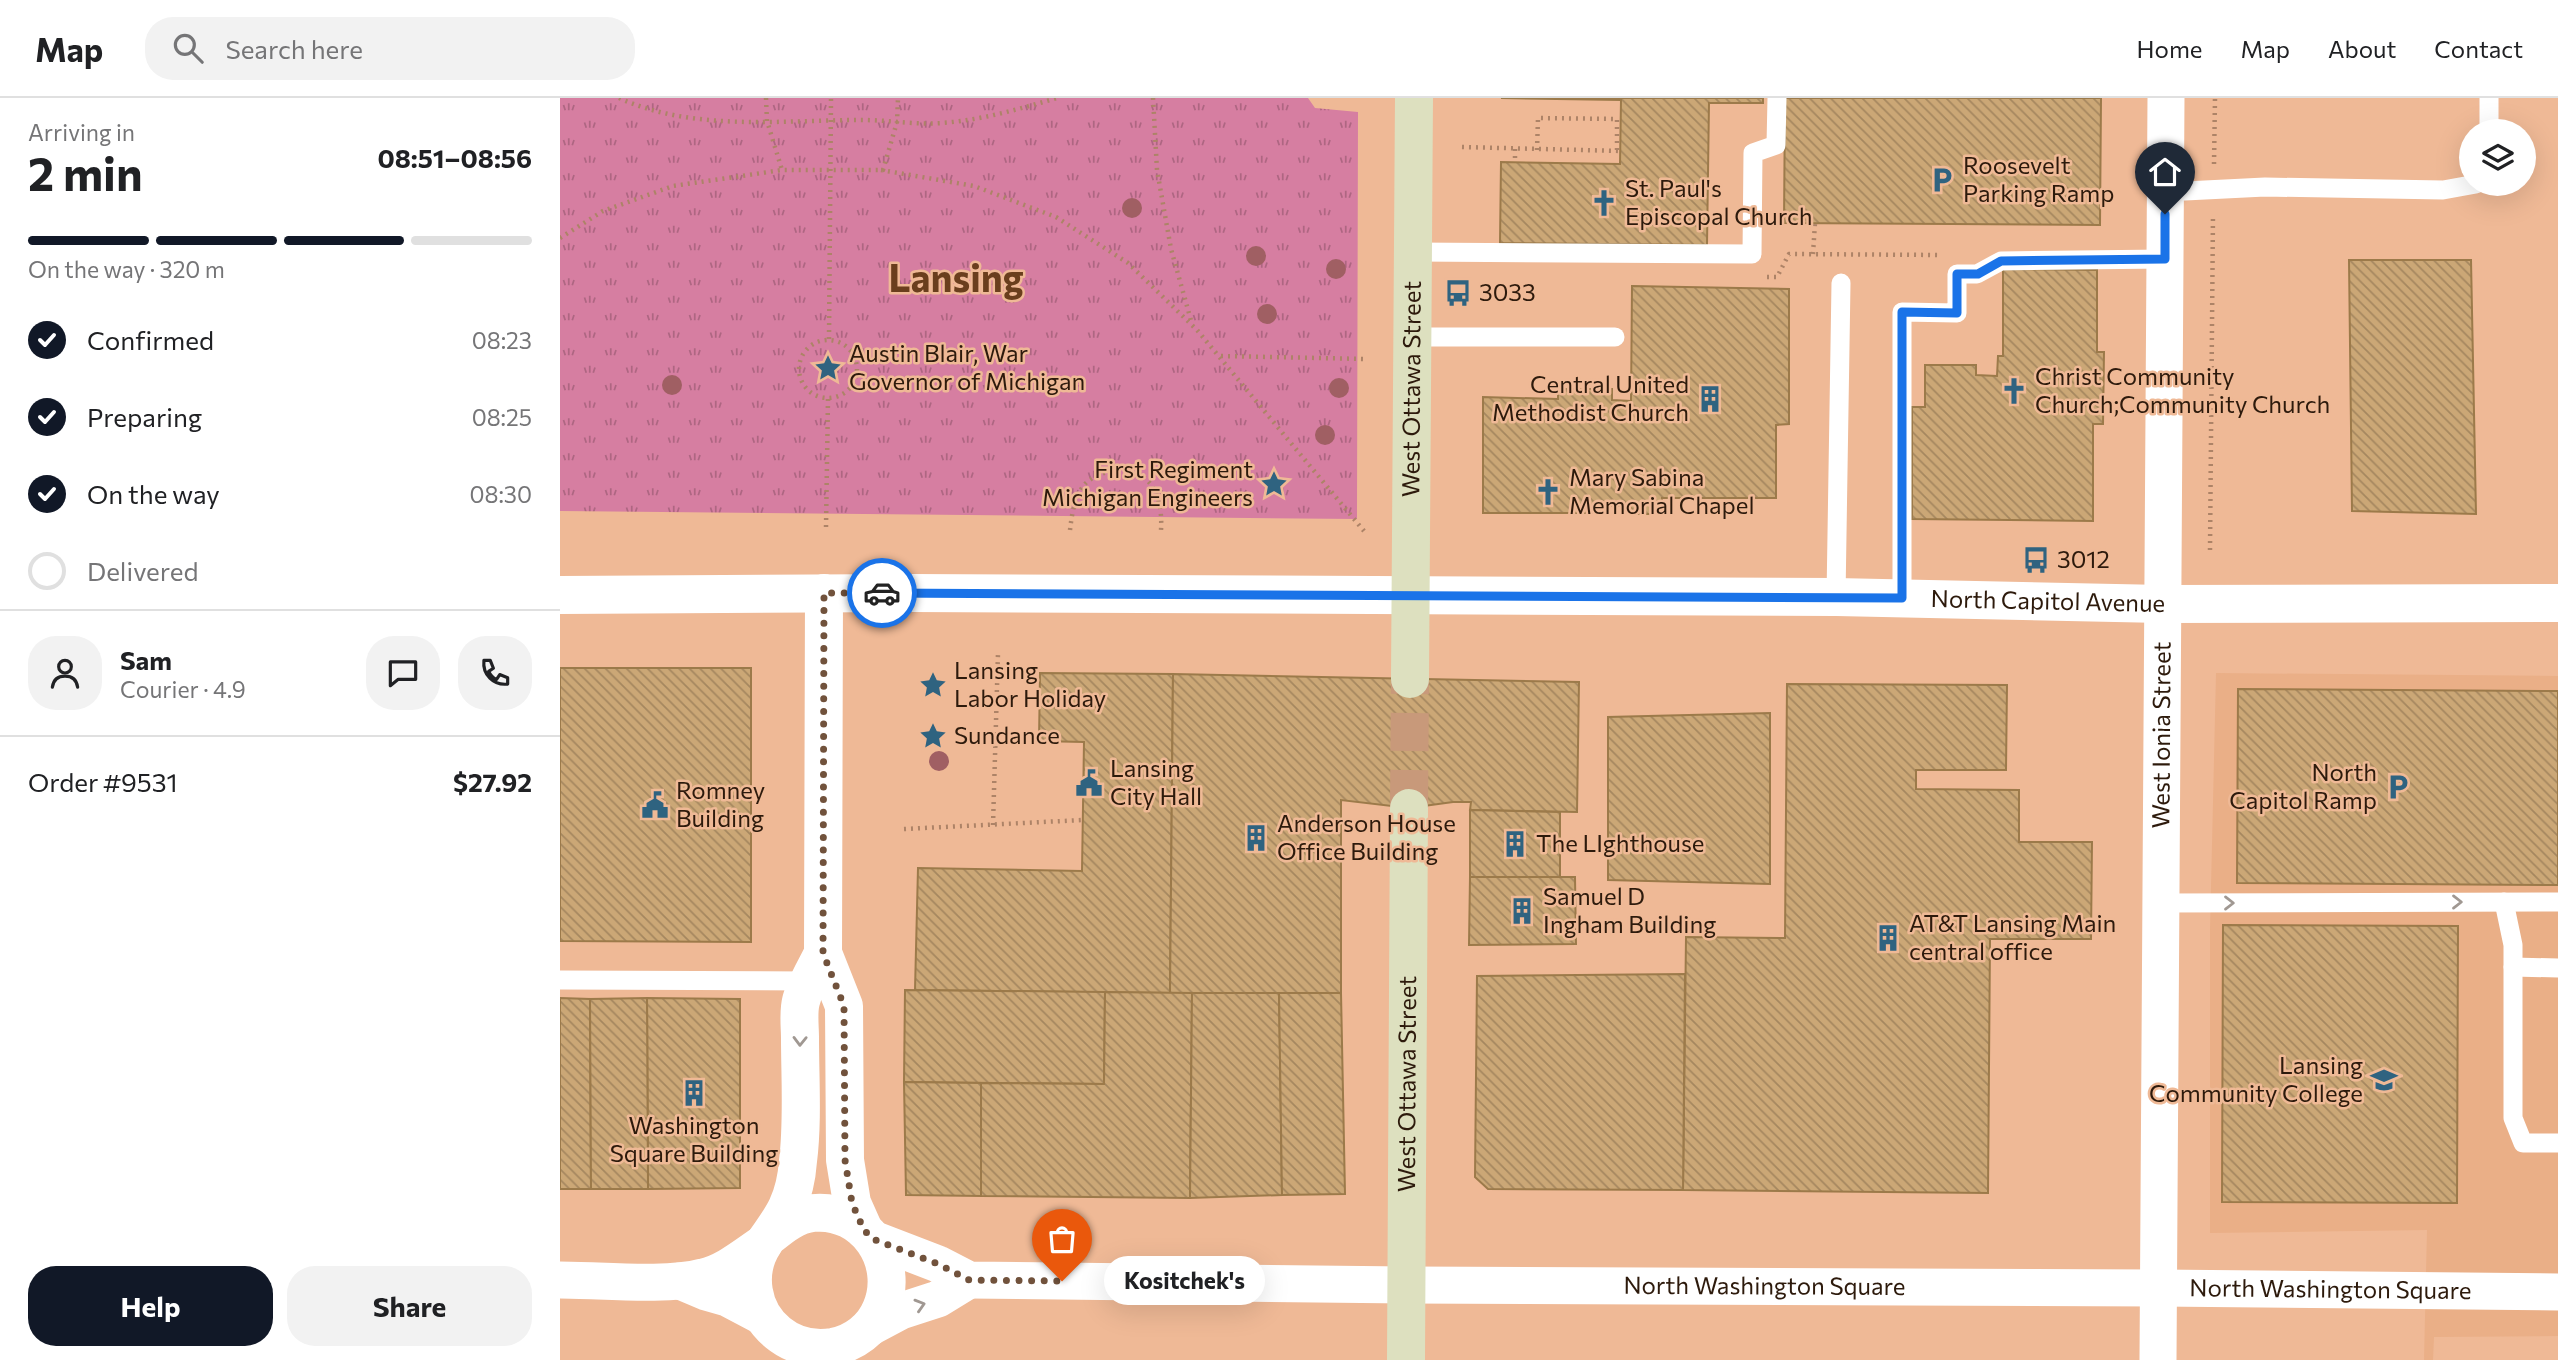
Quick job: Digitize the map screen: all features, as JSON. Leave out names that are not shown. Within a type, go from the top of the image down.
[{"type":"main road","name":"West Ottawa Street","points":[[1408,104],[1413,253],[1410,679]]},
{"type":"main road","name":"West Ottawa Street","points":[[1406,1360],[1409,808]]},
{"type":"street","name":"West Ionia Street","points":[[2158,1360],[2166,98]]},
{"type":"street","name":"North Capitol Avenue","points":[[560,595],[824,593],[1836,597],[2162,604],[2558,603]]},
{"type":"street","points":[[780,1338],[755,1299],[752,1279],[756,1260],[788,1206],[798,1161],[801,1002],[817,967],[824,593]]},
{"type":"street","points":[[817,967],[844,1006],[845,1160],[852,1203],[883,1256],[888,1275],[887,1294],[880,1312],[861,1341]]},
{"type":"street","points":[[560,1280],[680,1281],[704,1277],[727,1267],[789,1220],[812,1213],[835,1214],[856,1223],[869,1235],[969,1280],[938,1300],[901,1311],[861,1341],[822,1349],[780,1338],[727,1298],[680,1281]]},
{"type":"street","name":"North Washington Square","points":[[969,1280],[2558,1292]]},
{"type":"lane","points":[[1413,253],[1752,254],[1753,153],[1776,145],[1777,98]]},
{"type":"lane","points":[[2489,98],[2489,119]]},
{"type":"lane","points":[[2165,192],[2265,187],[2443,190],[2459,187]]},
{"type":"lane","points":[[1902,598],[1902,312],[1957,313],[1957,274],[1978,274],[2001,261],[2165,259]]},
{"type":"lane","points":[[1836,597],[1841,283]]},
{"type":"lane","points":[[1412,337],[1615,337]]},
{"type":"lane","points":[[2504,902],[2513,945],[2513,1118],[2523,1143],[2558,1143]]},
{"type":"lane","points":[[2161,903],[2558,902]]},
{"type":"lane","points":[[560,980],[817,967]]},
{"type":"lane","points":[[2513,967],[2558,968]]},
{"type":"path","points":[[619,98],[657,113],[698,119],[941,123],[1003,114],[1057,98]]},
{"type":"path","points":[[766,98],[767,121],[782,170]]},
{"type":"path","points":[[829,339],[831,98]]},
{"type":"path","points":[[881,170],[897,122],[898,98]]},
{"type":"path","points":[[1153,98],[1157,170],[1171,250],[1193,326]]},
{"type":"path","points":[[2210,550],[2215,98]]},
{"type":"path","points":[[1462,147],[1537,150],[1619,151],[1617,119],[1538,118],[1537,150]]},
{"type":"path","points":[[1515,149],[1515,162]]},
{"type":"path","points":[[560,237],[603,211],[673,186],[782,170],[881,170],[974,186],[1056,217],[1128,263],[1220,356],[1364,531]]},
{"type":"path","points":[[1814,254],[1815,223]]},
{"type":"path","points":[[1763,277],[1777,277],[1789,254],[1950,255]]},
{"type":"path","points":[[829,339],[840,341],[848,347],[858,364],[853,384],[847,391],[828,398],[810,392],[804,386],[798,368],[805,351],[812,344],[829,339]]},
{"type":"path","points":[[1220,356],[1367,359]]},
{"type":"path","points":[[826,527],[828,398]]},
{"type":"path","points":[[1070,530],[1077,497],[1086,483],[1098,475],[1125,470],[1149,480],[1158,499],[1161,530]]},
{"type":"path","points":[[993,825],[998,653]]},
{"type":"path","points":[[904,829],[1083,820]]},
{"type":"shaded area","name":"Lansing Community College","points":[[2216,673],[2558,676],[2558,1336],[2434,1337],[2433,1360],[2424,1360],[2427,1230],[2210,1233],[2210,930]]},
{"type":"green space","points":[[560,98],[1308,98],[1315,108],[1358,112],[1357,519],[560,511]]},
{"type":"building","name":"St. Paul's Episcopal Church","points":[[1501,98],[1763,98],[1763,103],[1709,103],[1707,245],[1500,243],[1501,162],[1620,164],[1621,100]]},
{"type":"building","name":"Roosevelt Parking Ramp","points":[[1785,98],[2101,98],[2100,225],[1784,223]]},
{"type":"building","points":[[2349,260],[2471,260],[2476,514],[2352,511]]},
{"type":"building","name":"Christ Community Church;Community Church","points":[[2003,269],[2097,270],[2097,352],[2104,352],[2103,424],[2093,424],[2093,521],[1912,519],[1912,407],[1925,407],[1925,365],[1976,365],[1976,375],[1997,376],[1998,356],[2003,356]]},
{"type":"building","name":"Central United Methodist Church","points":[[1632,286],[1789,289],[1789,424],[1776,425],[1776,498],[1662,498],[1662,514],[1631,514],[1631,506],[1609,506],[1609,513],[1483,513],[1483,397],[1558,399],[1558,389],[1612,389],[1612,400],[1631,401]]},
{"type":"building","name":"Romney Building","points":[[560,668],[751,668],[751,942],[560,941]]},
{"type":"building","points":[[1040,673],[1173,674],[1170,993],[915,990],[918,868],[1082,871],[1084,742],[1039,741]]},
{"type":"building","name":"Anderson House Office Building","points":[[1173,674],[1579,682],[1577,812],[1470,810],[1471,802],[1409,808],[1341,800],[1341,993],[1170,993]]},
{"type":"building","name":"AT&T Lansing Main central office","points":[[1787,684],[2007,685],[2006,770],[1916,770],[1916,789],[2019,790],[2019,842],[2092,842],[2091,939],[1990,939],[1988,1193],[1683,1190],[1686,937],[1785,938]]},
{"type":"building","name":"North Capitol Ramp","points":[[2238,689],[2558,691],[2558,885],[2237,883]]},
{"type":"building","points":[[1770,713],[1770,884],[1608,880],[1608,717]]},
{"type":"building","name":"The LIghthouse","points":[[1470,810],[1560,812],[1560,878],[1470,877]]},
{"type":"building","name":"Samuel D Ingham Building","points":[[1470,877],[1575,877],[1576,944],[1469,945]]},
{"type":"building","points":[[2223,925],[2458,926],[2457,1203],[2222,1202]]},
{"type":"building","points":[[1685,974],[1683,1190],[1488,1189],[1475,1177],[1477,976]]},
{"type":"building","points":[[905,990],[1105,992],[1104,1084],[904,1082]]},
{"type":"building","points":[[1105,992],[1192,993],[1190,1198],[981,1196],[981,1083],[1104,1084]]},
{"type":"building","points":[[1192,993],[1279,993],[1282,1195],[1190,1198]]},
{"type":"building","points":[[1279,993],[1341,993],[1345,1194],[1282,1195]]},
{"type":"building","points":[[560,998],[590,999],[591,1189],[560,1189]]},
{"type":"building","name":"Washington Square Building","points":[[647,998],[740,999],[740,1188],[648,1189]]},
{"type":"building","points":[[647,998],[648,1189],[591,1189],[590,999]]},
{"type":"building","points":[[904,1082],[981,1083],[981,1196],[906,1195]]},
{"type":"tunnel","points":[[1409,808],[1410,679]]},
{"type":"way so far","points":[[882,593],[824,593],[823,953],[844,1006],[842,1083],[845,1160],[852,1203],[864,1230],[873,1239],[938,1264],[969,1280],[1062,1281]]},
{"type":"place","name":"Roosevelt Parking Ramp","points":[[1942,180]]},
{"type":"place","name":"St. Paul's Episcopal Church","points":[[1604,203]]},
{"type":"place","name":"3033","points":[[1458,293]]},
{"type":"place","name":"Austin Blair, War Governor of Michigan","points":[[828,368]]},
{"type":"place","name":"Christ Community Church;Community Church","points":[[2014,391]]},
{"type":"place","name":"Central United Methodist Church","points":[[1710,399]]},
{"type":"place","name":"First Regiment Michigan Engineers","points":[[1274,484]]},
{"type":"place","name":"Mary Sabina Memorial Chapel","points":[[1548,492]]},
{"type":"place","name":"3012","points":[[2036,560]]},
{"type":"place","name":"Lansing Labor Holiday","points":[[933,685]]},
{"type":"place","name":"Sundance","points":[[933,736]]},
{"type":"place","name":"Lansing City Hall","points":[[1089,783]]},
{"type":"place","name":"North Capitol Ramp","points":[[2398,787]]},
{"type":"place","name":"Romney Building","points":[[655,805]]},
{"type":"place","name":"Anderson House Office Building","points":[[1256,838]]},
{"type":"place","name":"The LIghthouse","points":[[1515,844]]},
{"type":"place","name":"Samuel D Ingham Building","points":[[1522,911]]},
{"type":"place","name":"AT&T Lansing Main central office","points":[[1888,938]]},
{"type":"place","name":"Lansing Community College","points":[[2384,1080]]},
{"type":"place","name":"Washington Square Building","points":[[694,1093]]},
{"type":"place","name":"Kositchek's","points":[[1062,1281]]},
{"type":"district","name":"Lansing","points":[[956,279]]},
{"type":"route","points":[[882,593],[1902,598],[1902,312],[1957,313],[1957,274],[1978,274],[2001,261],[2165,259],[2165,214]]}]
